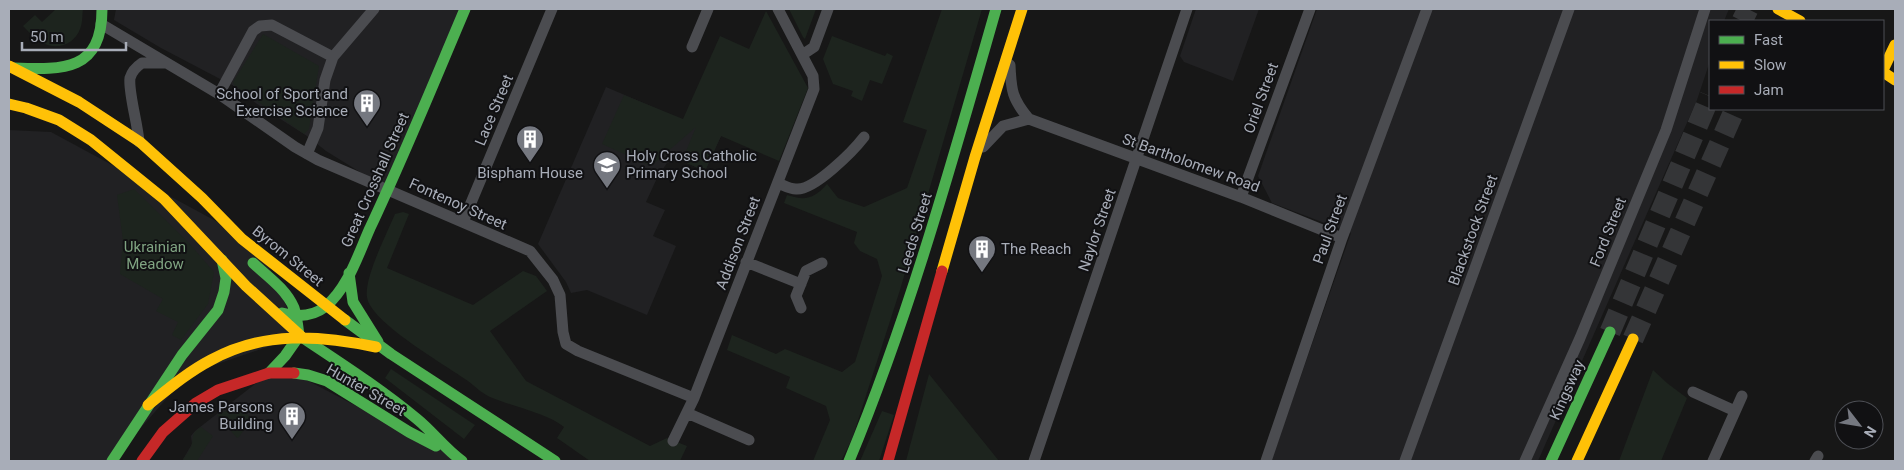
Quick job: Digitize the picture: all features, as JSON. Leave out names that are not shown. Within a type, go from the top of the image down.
[{"type":"main road","points":[[12,67],[52,69],[78,62],[96,46],[102,9]]},
{"type":"main road","name":"Great Crosshall Street","points":[[326,306],[349,273],[389,190],[465,9]]},
{"type":"main road","name":"Leeds Street","points":[[849,461],[888,362],[923,260],[996,9]]},
{"type":"main road","points":[[888,461],[974,157],[1010,51],[1022,9]]},
{"type":"main road","points":[[1778,9],[1798,20]]},
{"type":"main road","points":[[1884,69],[1895,45]]},
{"type":"main road","name":"Byrom Street","points":[[12,67],[79,102],[140,142],[202,198],[242,239],[326,306],[382,348],[555,461]]},
{"type":"main road","points":[[1884,72],[1895,80]]},
{"type":"main road","points":[[9,104],[59,120],[91,140],[164,199],[272,311],[299,336],[363,377],[419,420],[452,454],[462,461]]},
{"type":"main road","points":[[242,239],[247,257],[286,295],[292,304],[296,317],[299,336],[286,356],[269,373]]},
{"type":"main road","points":[[112,461],[182,354],[218,310],[226,278],[222,260]]},
{"type":"main road","points":[[349,273],[353,302],[382,348]]},
{"type":"main road","points":[[272,311],[296,317],[314,314],[326,306]]},
{"type":"main road","name":"Kingsway","points":[[1552,461],[1610,332]]},
{"type":"main road","points":[[148,405],[188,374],[224,353],[258,341],[299,336],[349,341],[382,348]]},
{"type":"main road","points":[[1578,461],[1633,339],[1602,433]]},
{"type":"main road","name":"Hunter Street","points":[[142,461],[164,432],[196,403],[218,390],[269,373],[308,375],[327,381],[409,432],[452,454]]},
{"type":"street","points":[[307,154],[318,128],[325,80],[333,57],[374,9]]},
{"type":"street","name":"Lace Street","points":[[462,222],[552,9]]},
{"type":"street","points":[[692,47],[708,9]]},
{"type":"street","name":"Addison Street","points":[[673,441],[694,398],[814,90],[813,76],[778,9]]},
{"type":"street","points":[[802,55],[814,47],[828,9]]},
{"type":"street","name":"Naylor Street","points":[[1034,461],[1187,9]]},
{"type":"street","name":"Oriel Street","points":[[1241,197],[1310,9]]},
{"type":"street","name":"Paul Street","points":[[1266,461],[1342,238],[1427,9]]},
{"type":"street","name":"Blackstock Street","points":[[1405,461],[1569,9]]},
{"type":"street","name":"Ford Street","points":[[1525,461],[1580,338],[1666,130],[1705,9]]},
{"type":"street","name":"Fontenoy Street","points":[[101,24],[219,94],[318,160],[530,251],[553,280],[560,295],[563,332],[566,344],[578,351],[694,398]]},
{"type":"street","points":[[219,94],[253,31],[260,26],[272,25],[333,57]]},
{"type":"street","points":[[974,157],[986,141],[1003,126],[1029,119],[1017,106],[1011,85],[1010,51]]},
{"type":"street","name":"Fontenoy Street","points":[[140,142],[130,89],[132,71],[142,63],[166,64]]},
{"type":"street","name":"St Bartholomew Road","points":[[1029,119],[1241,197],[1342,238]]},
{"type":"street","points":[[778,183],[797,189],[806,188],[854,150],[864,137]]},
{"type":"street","points":[[746,262],[801,284]]},
{"type":"street","points":[[801,308],[796,296],[806,271],[822,263]]},
{"type":"street","points":[[1693,392],[1735,411]]},
{"type":"street","points":[[1713,461],[1742,396]]},
{"type":"street","points":[[687,414],[749,440]]},
{"type":"shaded area","points":[[116,9],[465,9],[389,190],[326,151],[231,84],[247,41],[222,80],[161,48],[114,20]]},
{"type":"shaded area","points":[[1196,9],[1259,9],[1233,81],[1184,62],[1180,56]]},
{"type":"shaded area","points":[[1317,9],[1729,9],[1724,20],[1709,20],[1709,64],[1697,100],[1538,461],[1271,461],[1351,233],[1272,203],[1258,176]]},
{"type":"shaded area","name":"Holy Cross Catholic Primary School","points":[[606,87],[721,136],[705,171],[680,160],[667,163],[658,176],[646,202],[665,210],[653,236],[676,246],[647,315],[587,290],[571,293],[566,282],[538,244]]},
{"type":"shaded area","points":[[9,130],[51,132],[260,245],[299,336],[188,374],[112,461],[9,461]]},
{"type":"shaded area","points":[[269,373],[293,373],[462,461],[182,461],[192,444],[191,436],[195,431]]},
{"type":"green space","points":[[56,9],[83,9],[80,29],[69,43],[58,46],[47,45],[38,40],[23,26],[35,15],[42,22]]},
{"type":"green space","points":[[789,9],[816,9],[805,39],[803,37]]},
{"type":"green space","points":[[942,9],[982,9],[900,290],[852,439],[841,461],[813,461],[830,420],[826,406],[786,388],[790,377],[727,350],[732,335],[776,354],[785,349],[842,372],[855,362],[882,276],[877,259],[860,251],[854,243],[857,232],[784,203],[787,195],[799,198],[813,196],[827,184],[838,198],[864,207],[907,188],[927,130],[903,122]]},
{"type":"green space","points":[[766,11],[808,88],[779,161],[721,136],[705,171],[682,161],[696,127],[651,166],[602,144],[624,95],[683,119],[720,36],[749,49]]},
{"type":"green space","points":[[263,34],[319,66],[309,129],[304,134],[234,85],[233,82]]},
{"type":"green space","points":[[832,36],[885,56],[887,53],[893,56],[882,84],[870,80],[862,101],[851,96],[853,91],[833,84],[823,59]]},
{"type":"green space","name":"Ukrainian Meadow","points":[[134,189],[189,243],[214,272],[208,304],[181,340],[172,335],[178,322],[156,311],[163,299],[120,274],[123,241],[117,195]]},
{"type":"green space","points":[[403,212],[409,214],[387,268],[473,305],[523,271],[536,276],[547,291],[490,331],[526,381],[650,446],[667,438],[687,446],[680,461],[590,461],[557,438],[564,427],[557,422],[487,395],[394,330],[371,307],[367,297],[367,289],[377,256],[395,214]]},
{"type":"green space","points":[[391,369],[475,425],[464,439],[385,378]]},
{"type":"green space","points":[[1653,370],[1687,398],[1661,461],[1619,461]]},
{"type":"green space","points":[[929,374],[999,461],[906,461]]},
{"type":"green space","points":[[239,405],[241,410],[252,418],[237,438],[217,415]]},
{"type":"green space","points":[[882,411],[894,415],[879,461],[860,461]]},
{"type":"green space","points":[[201,427],[213,436],[197,461],[182,461],[190,448],[196,430]]},
{"type":"tunnel","points":[[1742,20],[1748,9]]},
{"type":"tunnel","points":[[1610,332],[1709,98]]},
{"type":"tunnel","points":[[1633,339],[1735,110]]},
{"type":"traffic: fast","points":[[14,68],[64,67],[77,62],[87,55],[95,45],[100,29],[102,9]]},
{"type":"traffic: fast","points":[[282,313],[293,315],[315,313],[333,299],[346,281],[407,146],[465,9]]},
{"type":"traffic: fast","points":[[849,461],[892,350],[911,294],[996,9]]},
{"type":"traffic: fast","points":[[112,461],[182,355],[218,310],[226,278],[222,260]]},
{"type":"traffic: fast","points":[[253,263],[276,283],[291,301],[298,326],[299,336],[285,356],[269,373]]},
{"type":"traffic: fast","points":[[349,273],[353,302],[378,342]]},
{"type":"traffic: fast","points":[[345,320],[391,354],[555,461]]},
{"type":"traffic: fast","points":[[1551,461],[1610,332]]},
{"type":"traffic: fast","points":[[303,338],[403,408],[462,461]]},
{"type":"traffic: fast","points":[[294,373],[327,381],[409,432],[436,446]]},
{"type":"traffic: slow","points":[[942,271],[975,157],[1022,9]]},
{"type":"traffic: slow","points":[[1778,9],[1798,20]]},
{"type":"traffic: slow","points":[[1884,68],[1895,45]]},
{"type":"traffic: slow","points":[[9,66],[79,102],[140,142],[202,198],[242,239],[345,320]]},
{"type":"traffic: slow","points":[[1884,73],[1895,80]]},
{"type":"traffic: slow","points":[[9,104],[59,120],[91,140],[164,199],[246,286],[303,338]]},
{"type":"traffic: slow","points":[[148,405],[178,381],[211,360],[251,344],[271,340],[313,338],[376,347]]},
{"type":"traffic: slow","points":[[1577,461],[1633,339]]},
{"type":"traffic: jam","points":[[888,461],[942,271]]},
{"type":"traffic: jam","points":[[142,461],[163,432],[196,403],[218,390],[269,373],[294,373]]},
{"type":"place","name":"School of Sport and Exercise Science","points":[[367,127]]},
{"type":"place","name":"Bispham House","points":[[530,163]]},
{"type":"place","name":"Holy Cross Catholic Primary School","points":[[607,189]]},
{"type":"place","name":"The Reach","points":[[982,273]]},
{"type":"place","name":"James Parsons Building","points":[[292,440]]}]
